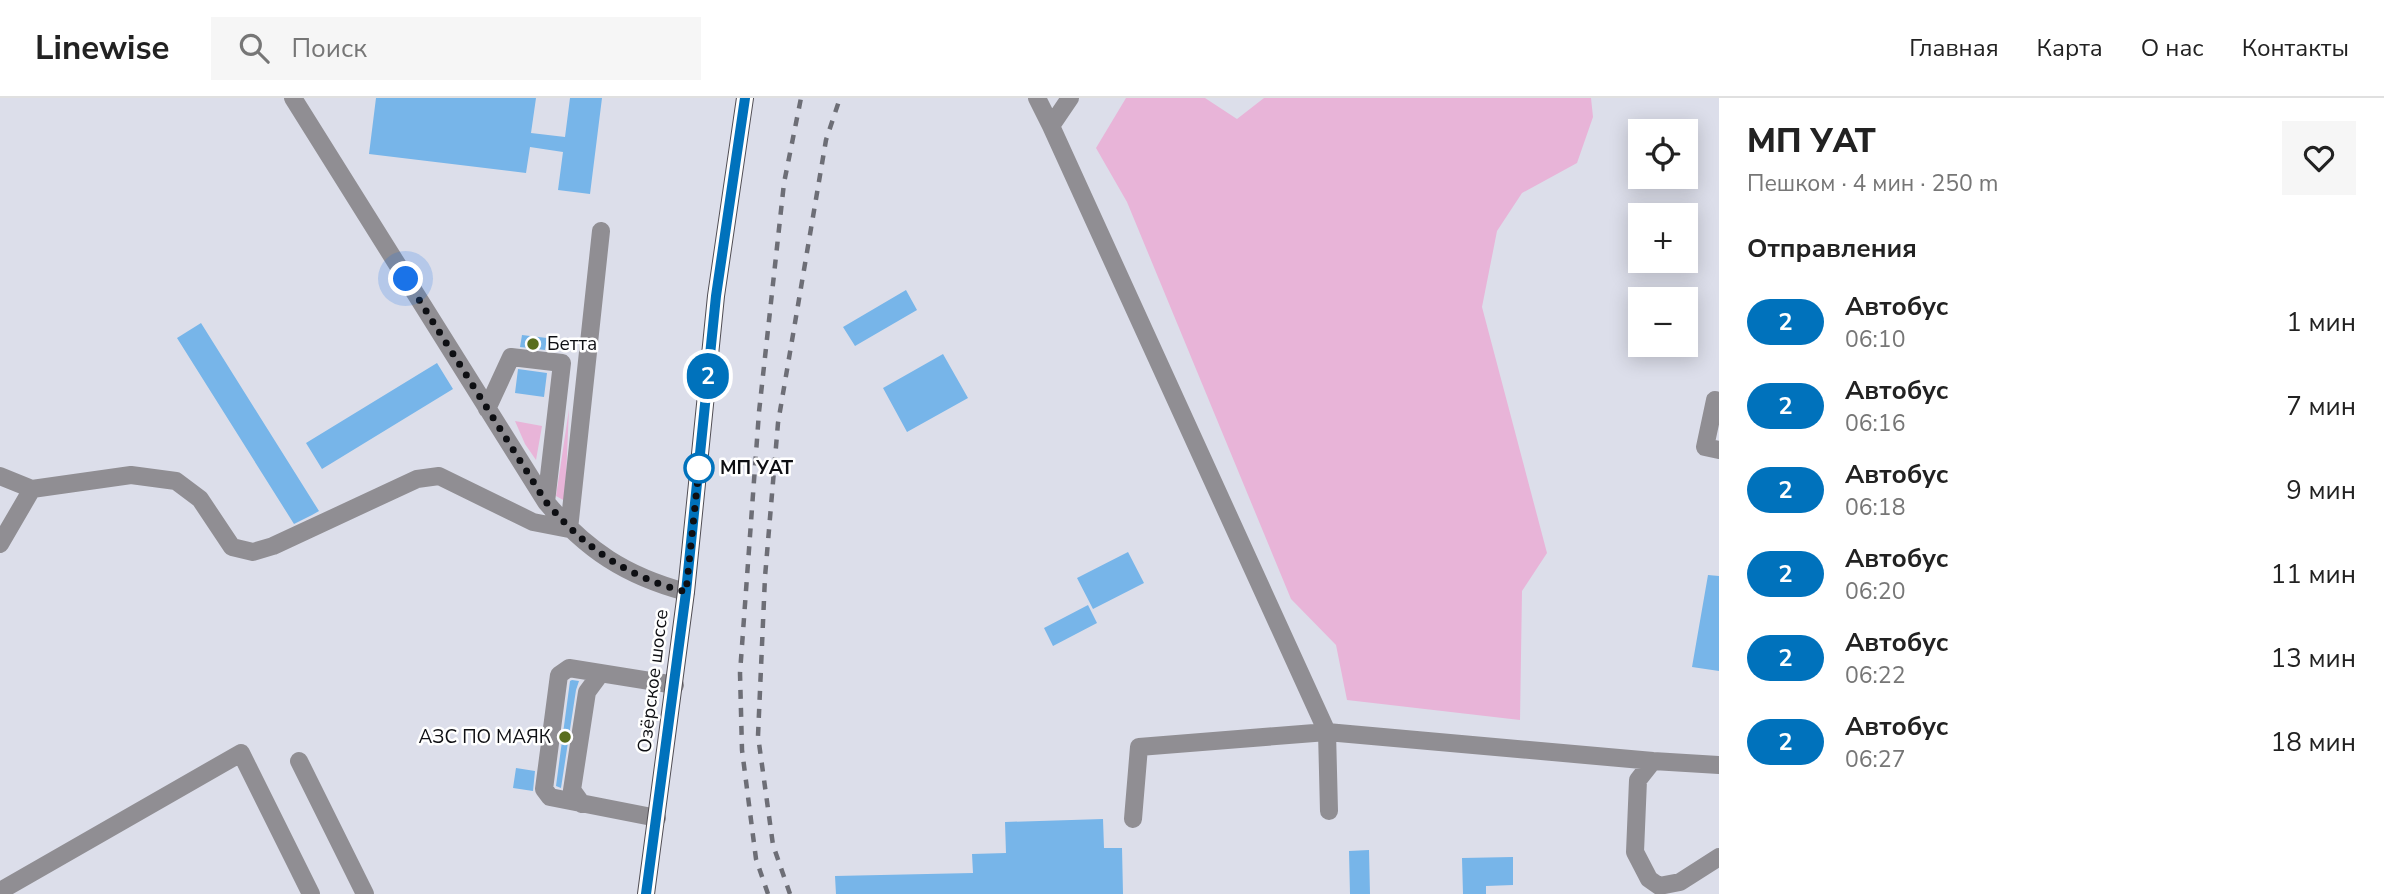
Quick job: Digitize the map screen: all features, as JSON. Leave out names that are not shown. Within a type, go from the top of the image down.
[{"type":"main road","name":"Озёрское шоссе","points":[[646,894],[686,592],[716,296],[745,98]]},
{"type":"street","points":[[293,98],[546,502],[569,529],[618,566],[653,583],[686,592]]},
{"type":"street","points":[[1037,98],[1327,732],[1329,811]]},
{"type":"street","points":[[1051,126],[1070,98]]},
{"type":"street","points":[[569,529],[601,231]]},
{"type":"street","points":[[487,409],[511,357],[562,363],[546,502]]},
{"type":"street","points":[[1719,401],[1715,400],[1705,447],[1719,450]]},
{"type":"street","points":[[0,476],[32,489],[131,475],[176,481],[200,499],[232,547],[253,552],[273,546],[417,479],[439,476],[533,522],[569,529]]},
{"type":"street","points":[[0,544],[32,489]]},
{"type":"street","points":[[657,818],[550,797],[544,789],[559,675],[569,668],[675,685]]},
{"type":"street","points":[[582,804],[572,790],[587,692],[601,673]]},
{"type":"street","points":[[1133,819],[1139,747],[1327,732],[1719,765]]},
{"type":"street","points":[[0,891],[241,753],[311,894]]},
{"type":"street","points":[[299,761],[365,894]]},
{"type":"street","points":[[1653,761],[1639,780],[1635,852],[1649,879],[1659,886],[1680,881],[1719,857]]},
{"type":"shaded area","points":[[1126,98],[1205,98],[1237,119],[1264,98],[1591,98],[1593,117],[1577,163],[1522,193],[1497,231],[1482,307],[1547,553],[1522,591],[1520,720],[1347,700],[1336,645],[1291,599],[1127,202],[1096,148]]},
{"type":"shaded area","points":[[569,409],[565,501],[556,496]]},
{"type":"shaded area","points":[[515,421],[542,426],[536,460],[525,444]]},
{"type":"building","points":[[376,98],[536,98],[531,133],[565,137],[570,98],[602,98],[590,194],[558,190],[563,152],[530,147],[526,173],[369,154]]},
{"type":"building","points":[[906,290],[917,310],[855,346],[843,327]]},
{"type":"building","points":[[201,323],[319,511],[294,524],[177,338]]},
{"type":"building","name":"Бетта","points":[[522,335],[547,338],[545,350],[520,347]]},
{"type":"building","points":[[943,354],[968,398],[907,432],[883,388]]},
{"type":"building","points":[[437,363],[453,389],[322,469],[306,443]]},
{"type":"building","points":[[518,369],[547,373],[544,397],[515,393]]},
{"type":"building","points":[[1128,552],[1144,583],[1093,609],[1077,578]]},
{"type":"building","points":[[1708,575],[1719,576],[1719,671],[1692,667]]},
{"type":"building","points":[[1088,605],[1097,623],[1053,646],[1044,628]]},
{"type":"building","points":[[572,680],[579,681],[561,788],[556,786]]},
{"type":"building","points":[[516,768],[535,771],[533,791],[513,788]]},
{"type":"building","points":[[1103,819],[1104,848],[1122,848],[1123,894],[836,894],[835,876],[973,873],[972,854],[1006,853],[1005,822]]},
{"type":"building","points":[[1369,850],[1370,894],[1350,894],[1349,851]]},
{"type":"building","points":[[1513,857],[1513,885],[1486,886],[1486,894],[1463,894],[1462,858]]},
{"type":"railway","points":[[768,894],[756,859],[742,750],[740,673],[759,412],[784,183],[801,98]]},
{"type":"railway","points":[[790,894],[773,845],[758,736],[765,577],[778,423],[826,140],[840,98]]},
{"type":"bus line","name":"2","points":[[646,894],[686,592],[716,296],[745,98]]},
{"type":"place","name":"Бетта","points":[[533,344]]},
{"type":"place","name":"МП УАТ","points":[[699,468]]},
{"type":"place","name":"АЗС ПО МАЯК","points":[[565,737]]},
{"type":"route","points":[[406,279],[546,502],[569,529],[618,566],[653,583],[686,592],[699,468]]}]
